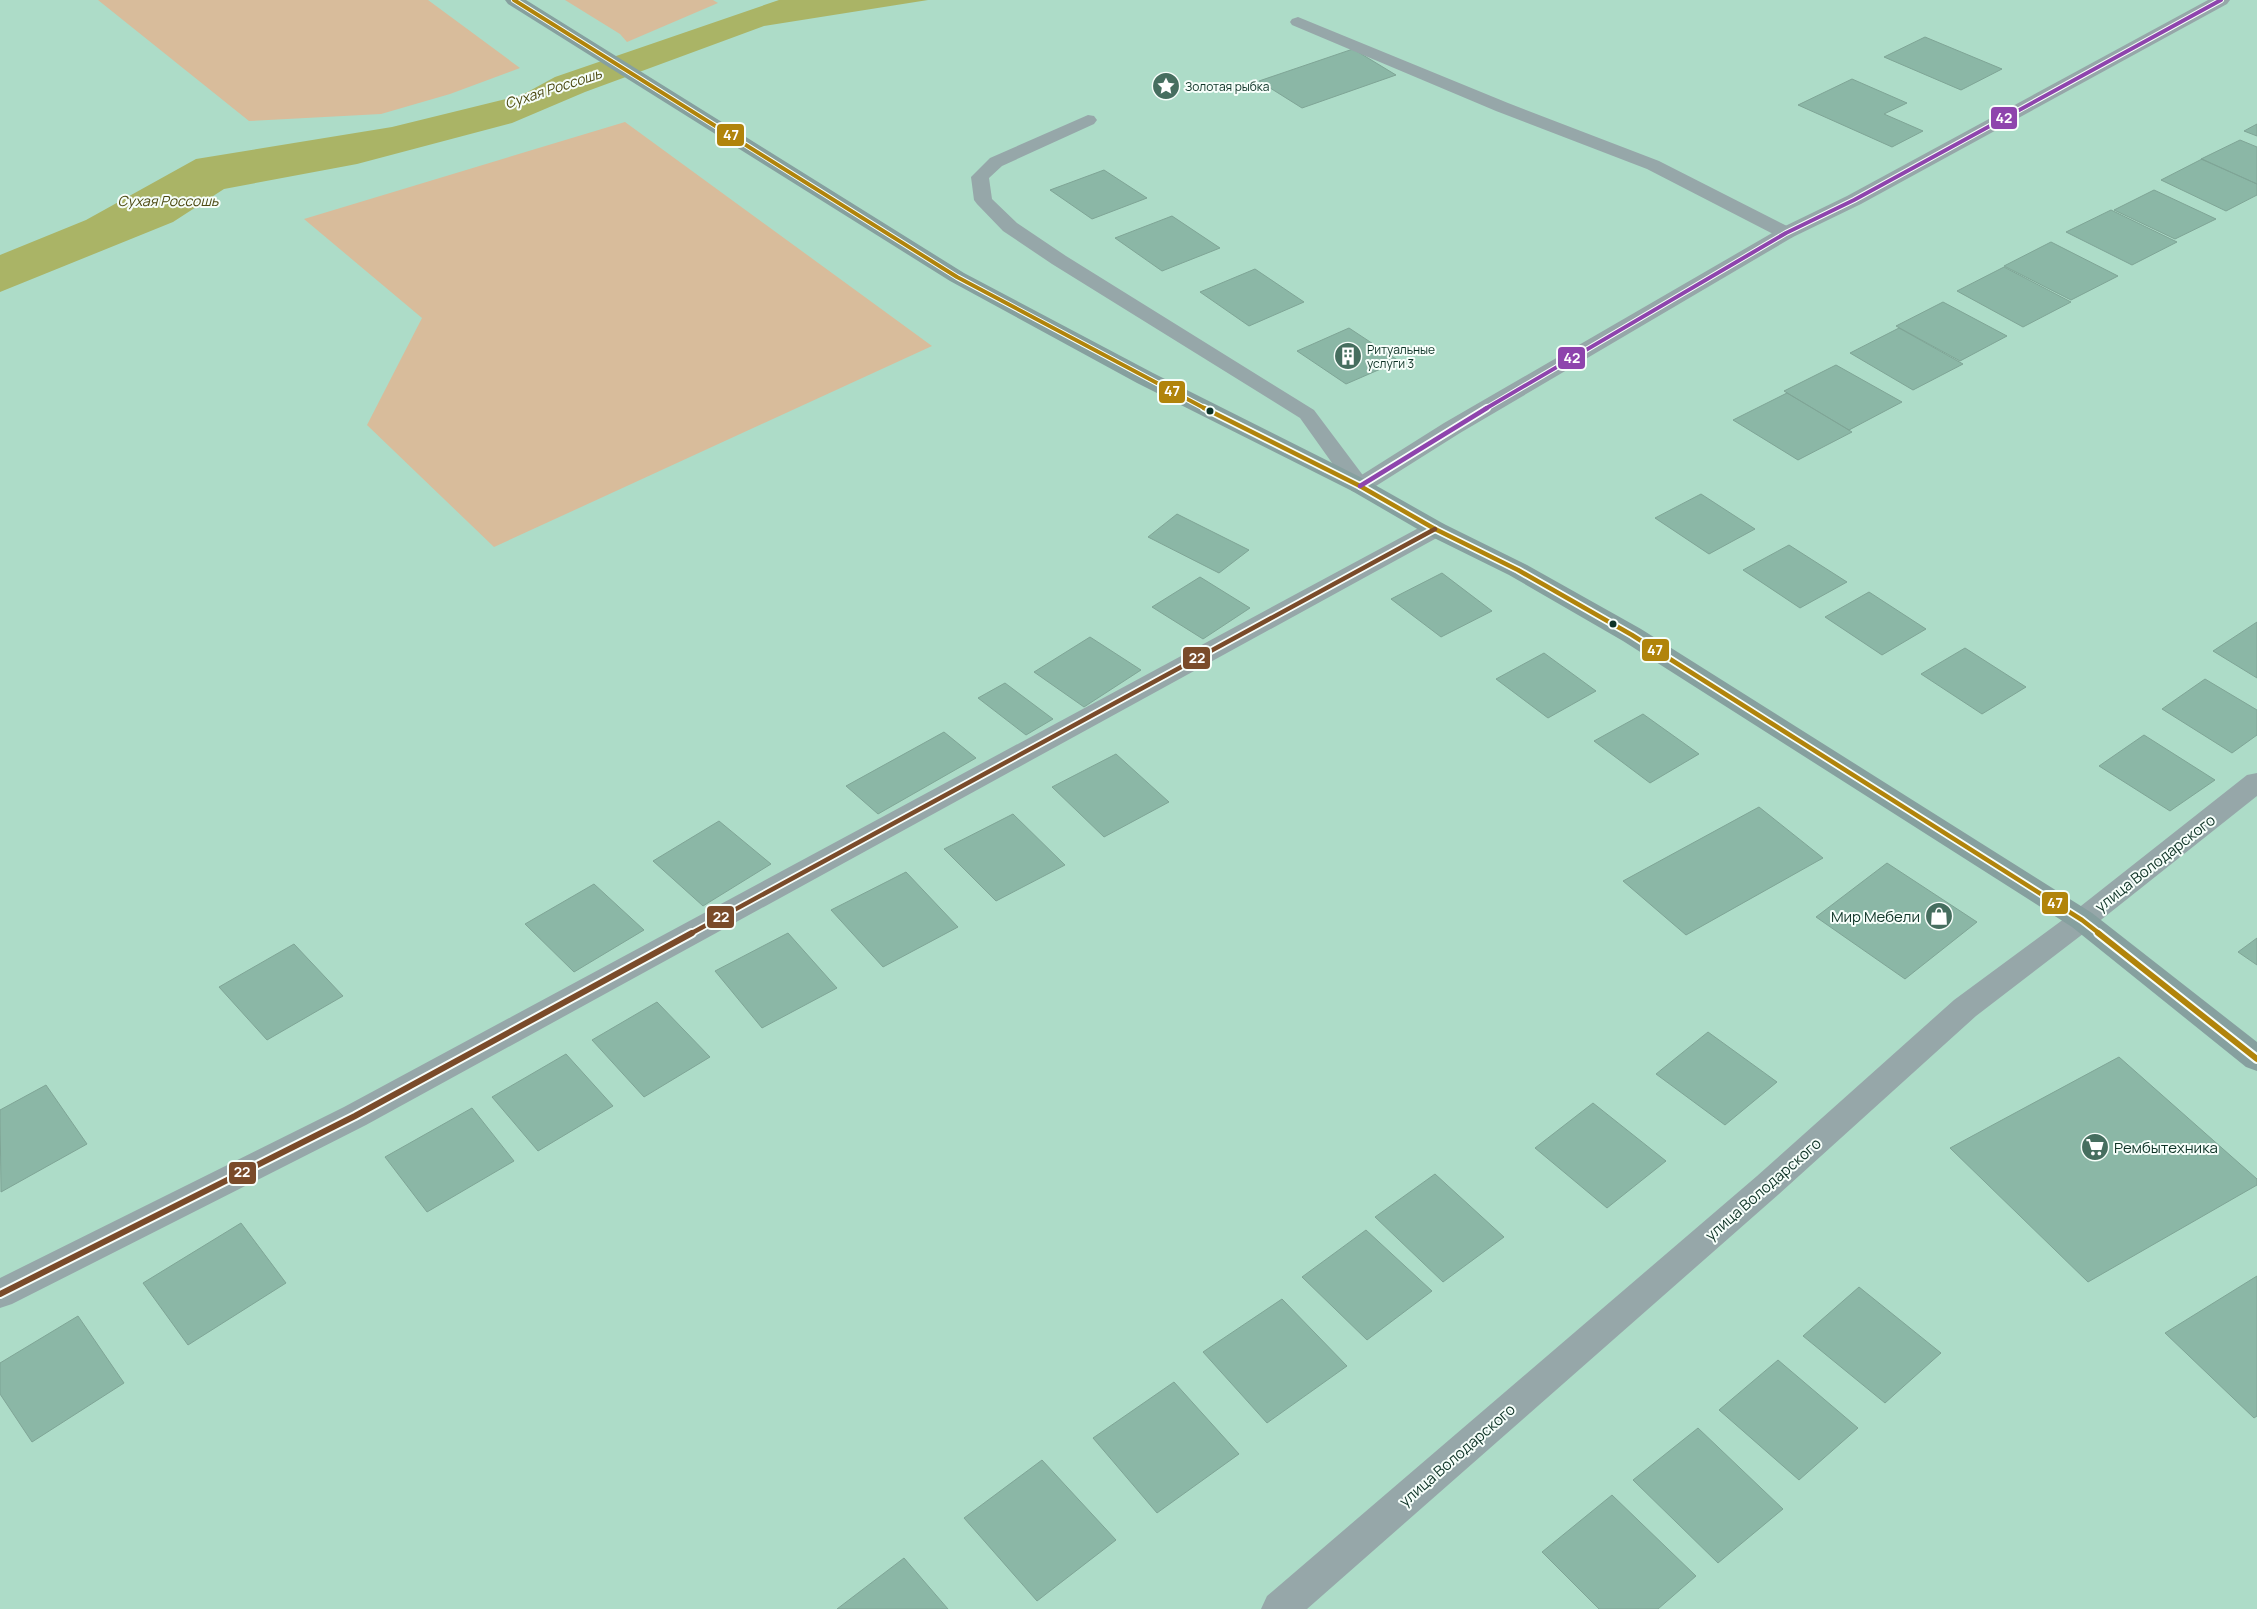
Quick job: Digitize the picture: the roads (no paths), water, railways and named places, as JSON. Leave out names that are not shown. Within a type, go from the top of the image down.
[{"type":"main road","points":[[514,0],[957,277],[1145,378],[1360,486],[1435,529],[1518,570],[1632,635],[2082,920],[2257,1060]]},
{"type":"street","points":[[1360,486],[1452,428],[1786,233],[1854,200],[2221,0]]},
{"type":"street","points":[[0,1294],[355,1116],[1435,529]]},
{"type":"street","name":"улица Володарского","points":[[1280,1609],[1768,1185],[1965,1008],[2082,920],[2257,782]]},
{"type":"lane","points":[[1298,22],[1502,107],[1654,165],[1786,233]]},
{"type":"lane","points":[[1088,120],[996,162],[980,177],[983,200],[1010,227],[1059,260],[1307,414],[1360,486]]},
{"type":"water","name":"Сухая Россошь","points":[[779,0],[928,0],[764,26],[585,92],[512,123],[357,164],[224,189],[173,222],[0,292],[0,255],[86,220],[196,159],[392,127],[522,95],[555,77]]},
{"type":"place","name":"Золотая рыбка","points":[[1166,86]]},
{"type":"place","name":"Ритуальные услуги 3","points":[[1348,356]]},
{"type":"place","name":"Мир Мебели","points":[[1939,916]]},
{"type":"place","name":"Рембытехника","points":[[2095,1147]]}]
